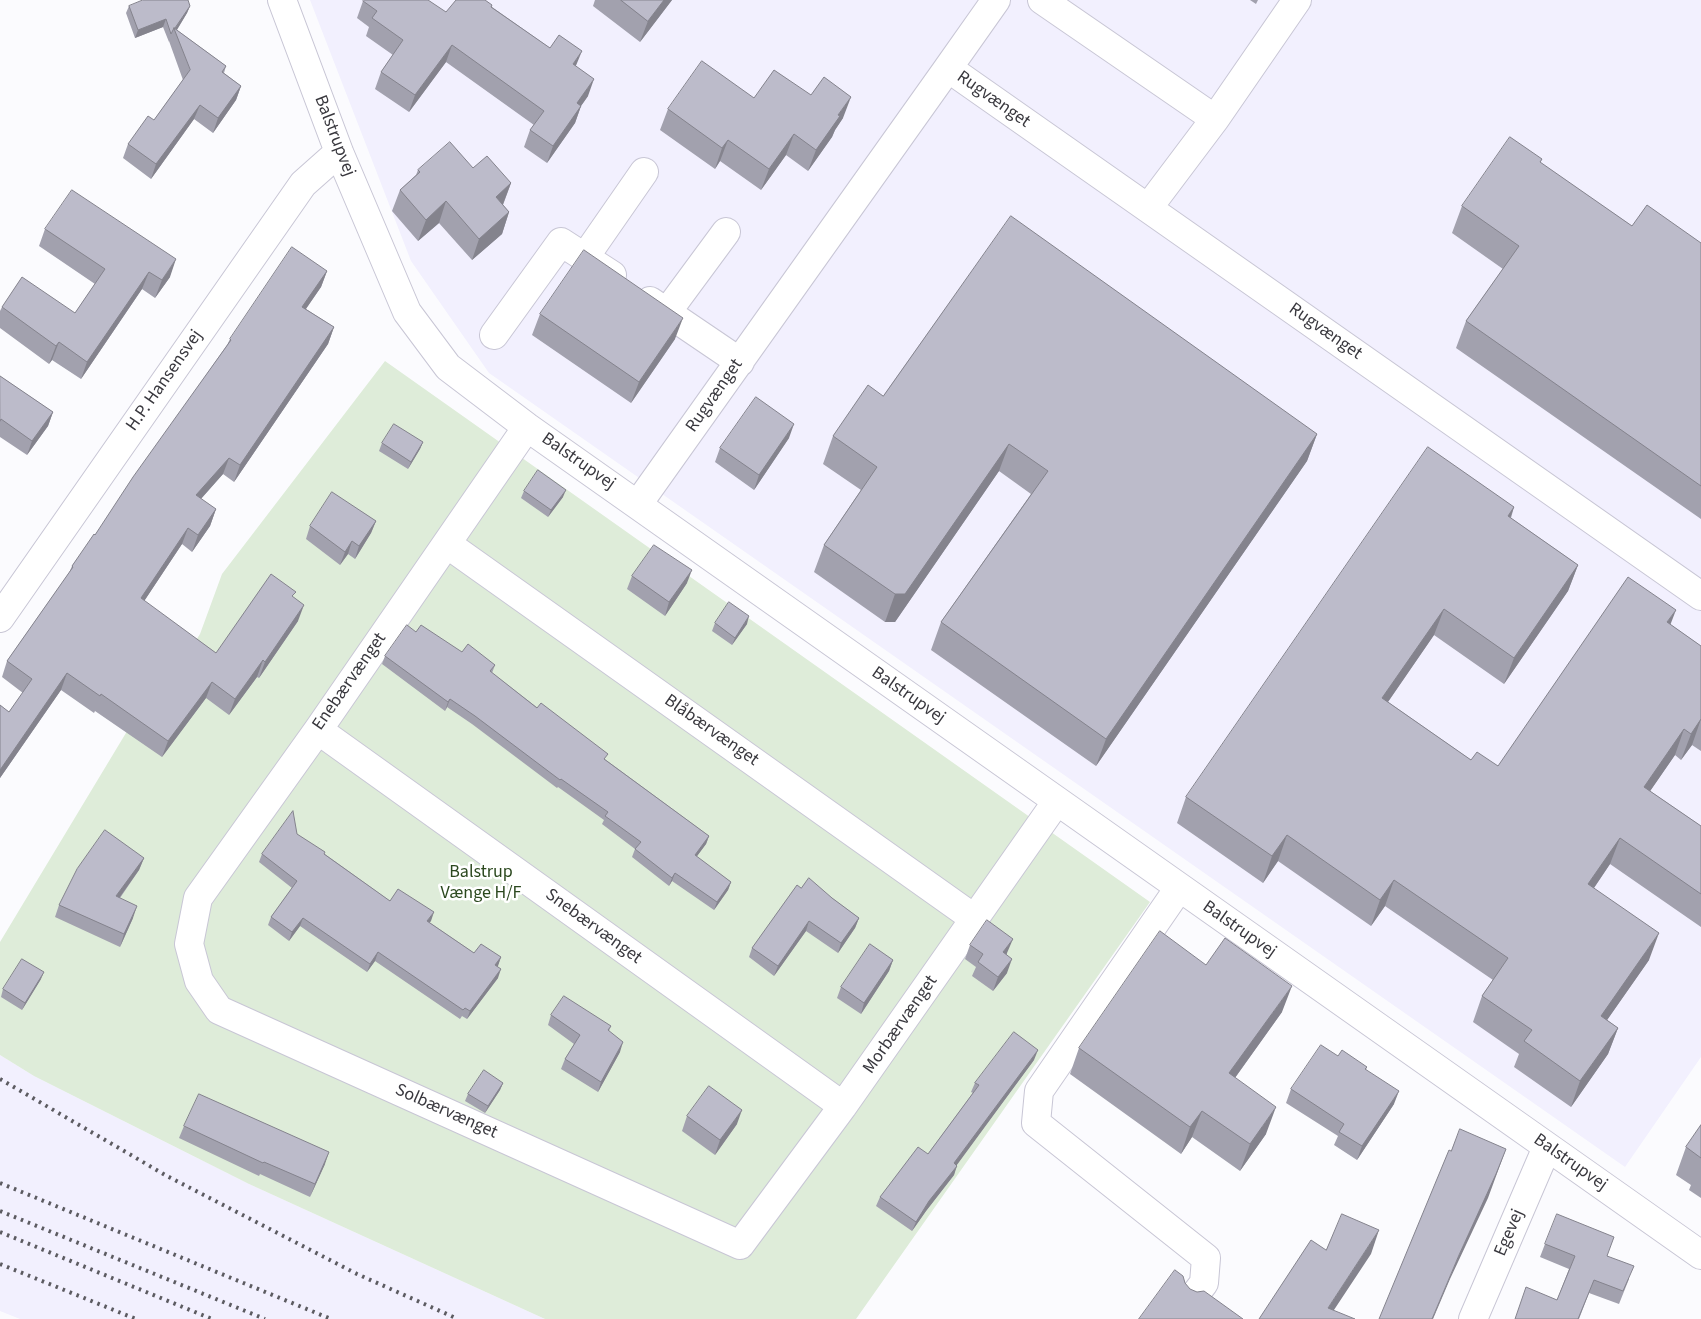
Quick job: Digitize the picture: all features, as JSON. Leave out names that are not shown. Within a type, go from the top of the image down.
[{"type":"street","name":"Balstrupvej","points":[[282,0],[339,152],[407,312],[448,367],[528,427],[1701,1255]]},
{"type":"street","name":"Rugvænget","points":[[638,504],[996,0]]},
{"type":"street","points":[[1042,0],[1215,119]]},
{"type":"street","points":[[1148,208],[1215,119],[1297,0]]},
{"type":"street","name":"Rugvænget","points":[[948,68],[1701,596]]},
{"type":"street","name":"H.P. Hansensvej","points":[[0,618],[303,184],[339,152]]},
{"type":"street","points":[[585,257],[644,172]]},
{"type":"street","points":[[667,312],[726,232]]},
{"type":"street","points":[[494,335],[561,242],[740,362]]},
{"type":"street","name":"Enebærvænget","points":[[189,944],[198,898],[318,730],[528,427]]},
{"type":"street","name":"Blåbærvænget","points":[[447,544],[975,919]]},
{"type":"street","name":"Snebærvænget","points":[[318,730],[843,1106]]},
{"type":"street","name":"Morbærvænget","points":[[740,1245],[843,1106],[1057,801]]},
{"type":"street","points":[[1179,888],[1039,1091],[1036,1123],[1206,1258],[1204,1283],[1190,1301]]},
{"type":"street","name":"Solbærvænget","points":[[189,944],[200,981],[219,1010],[740,1245]]},
{"type":"street","name":"Egevej","points":[[1473,1319],[1547,1147]]},
{"type":"shaded area","points":[[310,0],[1701,0],[1701,1057],[1625,1167],[489,373],[411,261]]},
{"type":"shaded area","points":[[0,1055],[34,1076],[249,1184],[545,1319],[20,1319],[0,1311]]},
{"type":"green space","name":"Balstrup Vænge H/F","points":[[385,361],[1150,902],[856,1319],[545,1319],[249,1184],[34,1076],[0,1055],[0,942],[144,703],[171,679],[200,634],[222,574]]},
{"type":"building","points":[[143,0],[188,0],[190,6],[171,34],[166,19],[138,30],[129,6]]},
{"type":"building","points":[[364,0],[428,0],[446,12],[456,0],[485,0],[492,5],[491,7],[550,48],[559,35],[582,51],[573,64],[594,79],[577,103],[581,106],[553,146],[530,130],[544,111],[452,45],[415,95],[381,72],[403,40],[372,18],[377,11]]},
{"type":"building","points":[[621,0],[664,0],[648,21]]},
{"type":"building","points":[[174,28],[226,66],[222,72],[241,86],[218,118],[200,105],[156,164],[128,144],[148,116],[154,120],[190,70]]},
{"type":"building","points":[[702,61],[754,98],[774,70],[811,95],[824,77],[851,97],[816,150],[794,134],[769,169],[728,140],[722,148],[668,109]]},
{"type":"building","points":[[1510,137],[1542,159],[1540,162],[1632,226],[1647,205],[1701,243],[1701,486],[1466,321],[1519,246],[1462,206]]},
{"type":"building","points":[[450,142],[473,168],[487,156],[511,183],[496,197],[509,212],[479,239],[446,201],[426,220],[400,190],[420,172],[418,170]]},
{"type":"building","points":[[72,190],[176,259],[162,280],[149,272],[87,362],[59,342],[56,346],[2,307],[22,277],[75,313],[105,269],[45,229]]},
{"type":"building","points":[[1011,216],[1317,434],[1106,739],[941,622],[1048,471],[1009,444],[905,594],[895,594],[824,545],[877,467],[833,436],[868,385],[883,396]]},
{"type":"building","points":[[292,247],[327,271],[302,307],[334,327],[240,465],[229,458],[196,495],[216,509],[198,535],[188,528],[141,598],[216,653],[271,574],[296,592],[292,596],[304,605],[265,662],[263,660],[235,699],[212,682],[168,741],[101,694],[100,696],[67,673],[0,770],[0,705],[9,712],[32,679],[7,661],[133,477],[231,340]]},
{"type":"building","points":[[584,250],[683,318],[639,382],[540,314]]},
{"type":"building","points":[[0,376],[53,412],[32,441],[1,419],[0,421]]},
{"type":"building","points":[[756,397],[794,424],[759,475],[720,448]]},
{"type":"building","points":[[394,424],[423,442],[411,462],[382,443]]},
{"type":"building","points":[[1428,447],[1514,507],[1508,516],[1578,565],[1514,658],[1444,609],[1382,698],[1471,760],[1477,752],[1498,766],[1628,577],[1676,610],[1667,622],[1701,646],[1701,719],[1691,734],[1684,729],[1644,787],[1701,826],[1701,894],[1620,838],[1588,884],[1659,933],[1601,1016],[1618,1028],[1580,1081],[1524,1041],[1532,1030],[1482,996],[1508,958],[1394,880],[1380,900],[1287,835],[1272,856],[1186,797]]},
{"type":"building","points":[[538,470],[566,490],[551,510],[524,491]]},
{"type":"building","points":[[332,492],[376,521],[359,546],[352,541],[345,552],[310,526]]},
{"type":"building","points":[[654,545],[692,570],[669,602],[632,576]]},
{"type":"building","points":[[729,602],[749,616],[735,638],[715,623]]},
{"type":"building","points":[[407,625],[416,632],[421,625],[462,652],[468,644],[495,665],[490,671],[537,708],[541,703],[608,754],[604,759],[709,836],[695,855],[731,882],[717,902],[675,873],[672,878],[635,849],[641,842],[605,816],[608,812],[560,780],[475,716],[450,699],[448,702],[385,656]]},
{"type":"building","points":[[293,811],[297,834],[325,852],[324,854],[390,901],[398,889],[434,912],[427,921],[474,953],[481,944],[501,957],[495,965],[501,969],[470,1011],[465,1008],[463,1010],[378,952],[370,964],[303,918],[292,932],[271,917],[297,881],[262,854]]},
{"type":"building","points":[[105,830],[144,858],[116,896],[137,906],[124,934],[59,905],[77,869]]},
{"type":"building","points":[[809,878],[859,918],[841,943],[809,921],[778,966],[752,948],[797,885],[801,888]]},
{"type":"building","points":[[987,920],[1013,939],[1003,952],[1012,959],[998,977],[978,962],[983,954],[970,945]]},
{"type":"building","points":[[1160,931],[1206,965],[1225,938],[1292,986],[1229,1073],[1276,1107],[1250,1144],[1202,1111],[1190,1127],[1079,1048]]},
{"type":"building","points":[[870,944],[893,960],[864,1003],[841,987]]},
{"type":"building","points":[[22,959],[44,972],[25,1003],[3,989]]},
{"type":"building","points":[[564,996],[611,1026],[608,1030],[623,1042],[601,1082],[565,1059],[580,1035],[551,1015]]},
{"type":"building","points":[[1014,1032],[1038,1050],[954,1163],[957,1166],[929,1201],[916,1222],[880,1197],[918,1147],[928,1154],[979,1085],[975,1083]]},
{"type":"building","points":[[1321,1045],[1338,1056],[1342,1050],[1367,1067],[1365,1069],[1399,1091],[1362,1146],[1339,1132],[1344,1124],[1291,1089]]},
{"type":"building","points":[[484,1070],[503,1083],[488,1106],[468,1094]]},
{"type":"building","points":[[709,1086],[742,1110],[720,1140],[687,1116]]},
{"type":"building","points":[[199,1094],[329,1152],[315,1184],[263,1163],[184,1126]]},
{"type":"building","points":[[1701,1125],[1701,1158],[1686,1147]]},
{"type":"building","points":[[1460,1129],[1506,1149],[1496,1174],[1432,1319],[1379,1319],[1449,1150],[1451,1151]]},
{"type":"building","points":[[1342,1214],[1379,1230],[1328,1308],[1355,1319],[1259,1319],[1311,1240],[1326,1250]]},
{"type":"building","points":[[1557,1214],[1614,1237],[1607,1256],[1634,1266],[1623,1291],[1594,1280],[1578,1319],[1515,1319],[1526,1287],[1557,1300],[1575,1256],[1545,1244]]},
{"type":"building","points":[[1175,1270],[1183,1276],[1185,1283],[1190,1289],[1197,1292],[1204,1291],[1243,1319],[1139,1319]]},
{"type":"railway","points":[[0,1079],[167,1176],[357,1274],[458,1319]]},
{"type":"railway","points":[[0,1183],[331,1319]]},
{"type":"railway","points":[[0,1211],[265,1319]]},
{"type":"railway","points":[[0,1232],[212,1319]]},
{"type":"railway","points":[[0,1264],[136,1319]]}]
